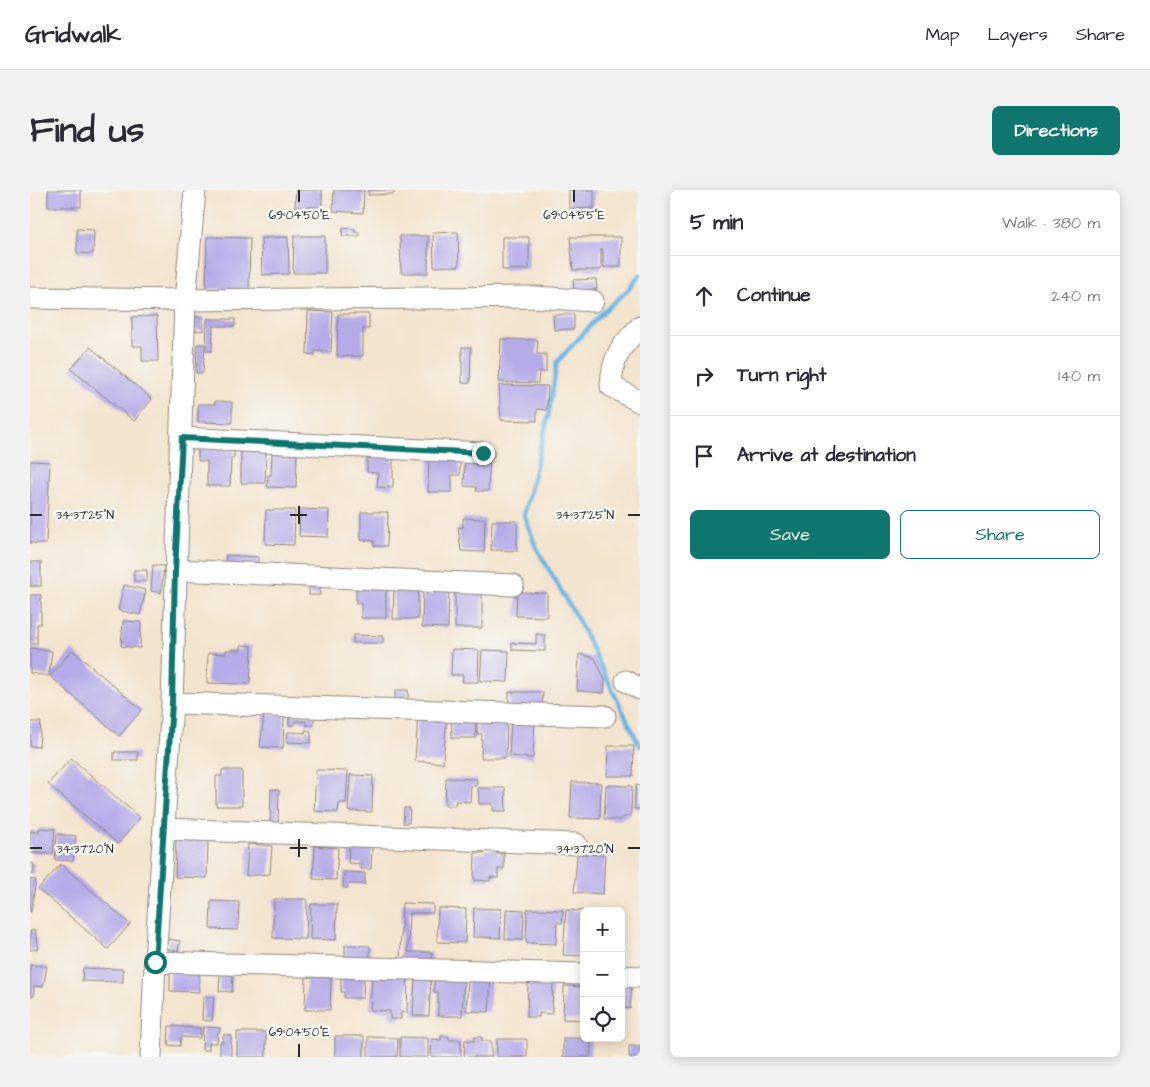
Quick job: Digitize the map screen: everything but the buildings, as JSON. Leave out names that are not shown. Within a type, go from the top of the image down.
[{"type":"street","points":[[152,1057],[155,962],[172,703],[185,300],[195,190]]},
{"type":"street","points":[[30,298],[185,300],[536,297],[593,301]]},
{"type":"street","points":[[640,327],[620,347],[611,370],[610,386],[640,402]]},
{"type":"street","points":[[182,438],[483,453]]},
{"type":"street","points":[[175,570],[513,585]]},
{"type":"street","points":[[172,703],[605,716]]},
{"type":"street","points":[[165,829],[576,844]]},
{"type":"street","points":[[155,962],[580,974]]},
{"type":"street","points":[[625,976],[640,977]]},
{"type":"waterway","points":[[640,275],[627,291],[604,311],[557,362],[549,413],[524,515],[536,547],[579,622],[640,746]]},
{"type":"route","points":[[155,962],[172,703],[175,570],[182,438],[483,453]]}]
